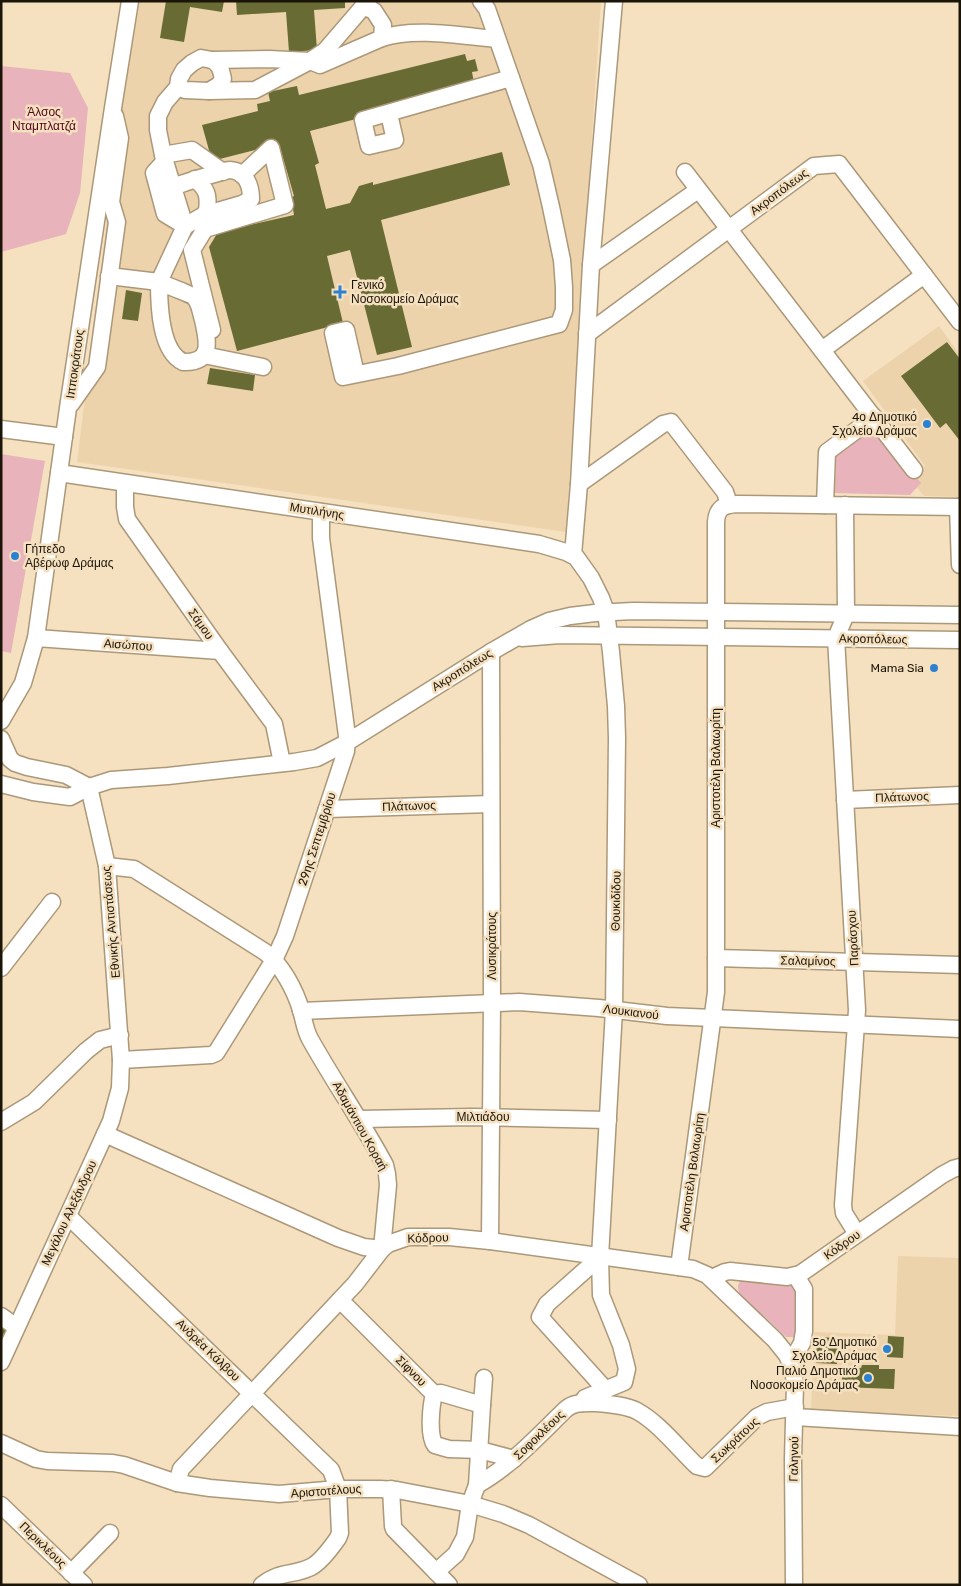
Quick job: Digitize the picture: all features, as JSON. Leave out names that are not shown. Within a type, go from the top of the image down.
[{"type":"street","name":"Ιπποκράτους","points":[[1,721],[23,683],[36,638],[68,408],[130,1]]},
{"type":"street","points":[[356,374],[398,366],[559,324],[564,310],[562,260],[541,164],[487,8],[481,1]]},
{"type":"street","points":[[573,555],[579,484],[591,265],[614,1]]},
{"type":"street","points":[[178,87],[185,90],[209,91],[255,90],[325,51],[365,4],[374,11],[383,25],[382,38]]},
{"type":"street","points":[[185,226],[164,158],[158,130],[158,116],[165,102],[178,87],[179,79],[184,70],[192,62],[201,58],[212,60],[269,59],[310,61],[320,65],[389,36],[421,33],[496,38]]},
{"type":"street","points":[[209,91],[219,85],[222,79],[220,66],[212,60]]},
{"type":"street","points":[[389,114],[511,78]]},
{"type":"street","points":[[68,408],[97,367],[116,222],[111,202],[120,138],[113,108]]},
{"type":"street","points":[[173,187],[230,170],[242,175],[247,180],[251,190],[251,198],[242,204],[204,215],[185,226],[160,282],[159,301],[168,348],[173,355],[183,362],[197,361],[204,355],[213,330],[192,250],[205,229],[286,205],[271,148],[242,175]]},
{"type":"street","points":[[185,226],[165,214],[154,174],[164,158],[192,150],[223,172]]},
{"type":"street","name":"Ακροπόλεως","points":[[588,334],[814,166],[839,164],[960,322]]},
{"type":"street","points":[[684,172],[914,470]]},
{"type":"street","points":[[195,179],[205,189],[207,194],[207,211],[204,215]]},
{"type":"street","points":[[591,265],[698,190]]},
{"type":"street","points":[[109,276],[160,282],[191,295],[196,298],[213,330]]},
{"type":"street","points":[[822,350],[924,276]]},
{"type":"street","points":[[159,301],[166,292],[178,290]]},
{"type":"street","points":[[204,355],[263,367]]},
{"type":"street","points":[[825,505],[827,452],[874,417]]},
{"type":"street","points":[[579,484],[668,422],[673,424],[725,492],[729,504],[959,507],[960,565]]},
{"type":"street","points":[[1,429],[64,437]]},
{"type":"street","name":"Μυτιλήνης","points":[[59,473],[539,544],[573,555]]},
{"type":"street","name":"Σάμου","points":[[125,483],[127,519],[274,724],[282,763]]},
{"type":"street","name":"Αριστοτέλη Βαλαωρίτη","points":[[679,1267],[715,996],[716,518],[719,510],[729,504]]},
{"type":"street","points":[[836,638],[846,614],[845,505]]},
{"type":"street","name":"29ης Σεπτεμβρίου","points":[[121,1060],[206,1056],[216,1052],[274,960],[285,936],[346,751],[347,736],[321,538],[321,512]]},
{"type":"street","name":"Θουκιδίδου","points":[[573,555],[591,578],[606,612],[616,706],[614,1010],[600,1257],[601,1295],[615,1329],[627,1369],[624,1382],[606,1389]]},
{"type":"street","points":[[515,638],[531,629],[570,616],[606,612],[960,615]]},
{"type":"street","name":"Ακροπόλεως","points":[[1,784],[33,792],[70,797],[90,786],[111,780],[168,776],[317,758],[346,743],[515,638],[609,636],[960,640]]},
{"type":"street","name":"Αισώπου","points":[[36,638],[220,651]]},
{"type":"street","name":"Παράσχου","points":[[836,638],[857,1010],[843,1205],[844,1213],[857,1234]]},
{"type":"street","name":"Λυσικράτους","points":[[490,1241],[492,1117],[491,652]]},
{"type":"street","points":[[1,739],[10,759],[15,763],[66,775],[90,786]]},
{"type":"street","name":"Εθνικής Αντιστάσεως","points":[[90,786],[107,866],[121,1060]]},
{"type":"street","name":"Πλάτωνος","points":[[845,800],[960,795]]},
{"type":"street","name":"Πλάτωνος","points":[[327,808],[491,804]]},
{"type":"street","name":"Αδαμάντιου Κοραή","points":[[107,866],[134,869],[265,952],[284,973],[301,1011],[310,1038],[385,1166],[388,1185],[382,1249]]},
{"type":"street","points":[[1,968],[52,902]]},
{"type":"street","name":"Σαλαμίνος","points":[[716,958],[960,965]]},
{"type":"street","name":"Λουκιανού","points":[[301,1011],[519,1002],[614,1010],[648,1015],[960,1029]]},
{"type":"street","points":[[1,1122],[34,1102],[90,1047],[100,1040],[120,1035]]},
{"type":"street","name":"Μεγάλου Αλεξάνδρου","points":[[1,1362],[105,1134],[120,1088],[121,1060]]},
{"type":"street","name":"Μιλτιάδου","points":[[359,1119],[492,1117],[608,1120]]},
{"type":"street","points":[[105,1134],[338,1238],[382,1249],[361,1277],[340,1300],[181,1469],[177,1483]]},
{"type":"street","name":"Κόδρου","points":[[796,1276],[942,1175],[953,1169],[960,1168]]},
{"type":"street","name":"Ανδρέα Κάλβου","points":[[68,1216],[328,1466],[338,1489]]},
{"type":"street","name":"Κόδρου","points":[[382,1249],[388,1244],[401,1239],[418,1236],[449,1237],[693,1269],[712,1278],[775,1340]]},
{"type":"street","points":[[600,1257],[547,1304],[540,1317],[606,1389]]},
{"type":"street","points":[[712,1278],[730,1271],[787,1277],[796,1276],[804,1289],[804,1332],[802,1343],[791,1362]]},
{"type":"street","name":"Σίφνου","points":[[340,1300],[434,1394],[432,1440],[435,1445],[449,1449],[480,1450]]},
{"type":"street","points":[[1,1316],[16,1327]]},
{"type":"street","name":"Γαληνού","points":[[775,1340],[791,1362],[794,1378],[794,1585]]},
{"type":"street","points":[[436,1572],[456,1554],[465,1537],[470,1504],[477,1485],[484,1378]]},
{"type":"street","name":"Σοφοκλέους","points":[[477,1485],[514,1459],[572,1405],[582,1403],[585,1398],[606,1389]]},
{"type":"street","points":[[434,1394],[441,1393],[482,1404]]},
{"type":"street","name":"Σωκράτους","points":[[582,1403],[611,1405],[636,1411],[654,1424],[697,1466],[705,1468],[757,1417],[767,1412],[795,1412],[960,1427]]},
{"type":"street","name":"Αριστοτέλους","points":[[1,1443],[47,1461],[118,1464],[177,1483],[210,1488],[279,1494],[338,1489],[391,1489],[470,1504],[503,1514],[529,1525],[639,1585]]},
{"type":"street","points":[[480,1450],[514,1459]]},
{"type":"street","points":[[269,1583],[281,1574],[312,1567],[337,1540],[340,1533],[338,1489]]},
{"type":"street","points":[[391,1489],[394,1529],[450,1585]]},
{"type":"street","name":"Περικλέους","points":[[1,1505],[84,1585]]},
{"type":"street","points":[[72,1573],[110,1533]]},
{"type":"shaded area","name":"Γενικό Νοσοκομείο Δράμας","points":[[138,1],[601,1],[566,532],[77,462],[119,122]]},
{"type":"shaded area","name":"4ο Δημοτικό Σχολείο Δράμας","points":[[939,326],[960,355],[960,497],[924,496],[910,479],[925,466],[863,381]]},
{"type":"shaded area","name":"5ο Δημοτικό Σχολείο Δράμας","points":[[898,1256],[960,1258],[960,1416],[811,1411],[814,1332],[895,1335]]},
{"type":"green space","name":"Άλσος Νταμπλατζά","points":[[1,66],[70,73],[88,108],[80,193],[66,234],[1,252]]},
{"type":"green space","points":[[872,427],[921,483],[910,495],[835,493],[836,453]]},
{"type":"green space","name":"Γήπεδο Αβέρωφ Δράμας","points":[[1,454],[45,461],[11,653],[1,651]]},
{"type":"green space","points":[[744,1279],[792,1285],[798,1289],[796,1337],[786,1337],[741,1295],[738,1286]]},
{"type":"building","points":[[166,1],[224,1],[222,12],[190,7],[184,42],[160,38]]},
{"type":"building","points":[[236,1],[345,1],[345,8],[314,10],[317,50],[289,52],[286,12],[237,15]]},
{"type":"building","points":[[465,54],[467,61],[475,59],[478,71],[472,72],[475,88],[310,131],[319,163],[315,165],[326,209],[350,203],[359,186],[373,182],[373,185],[502,152],[510,185],[381,220],[412,347],[377,355],[350,250],[327,256],[343,323],[237,351],[209,247],[218,232],[294,215],[293,209],[288,211],[286,200],[294,196],[279,144],[212,161],[202,125],[258,111],[257,104],[270,101],[268,92],[297,86],[299,95]]},
{"type":"building","points":[[126,290],[142,293],[138,321],[122,319]]},
{"type":"building","points":[[947,342],[960,359],[960,441],[946,423],[940,428],[901,376]]},
{"type":"building","points":[[210,368],[255,375],[253,391],[207,384]]},
{"type":"building","points":[[1,1324],[8,1329],[1,1342]]},
{"type":"building","points":[[888,1336],[904,1337],[903,1358],[887,1357]]},
{"type":"building","points":[[817,1337],[838,1338],[837,1364],[816,1363]]},
{"type":"building","name":"Παλιό Δημοτικό Νοσοκομείο Δράμας","points":[[862,1365],[879,1365],[879,1369],[895,1369],[894,1389],[842,1387],[842,1367],[861,1368]]},
{"type":"place","name":"Γενικό Νοσοκομείο Δράμας","points":[[340,292]]},
{"type":"place","name":"4ο Δημοτικό Σχολείο Δράμας","points":[[927,424]]},
{"type":"place","name":"Γήπεδο Αβέρωφ Δράμας","points":[[15,556]]},
{"type":"place","name":"Mama Sia","points":[[934,668]]},
{"type":"place","name":"5ο Δημοτικό Σχολείο Δράμας","points":[[887,1349]]},
{"type":"place","name":"Παλιό Δημοτικό Νοσοκομείο Δράμας","points":[[868,1378]]}]
